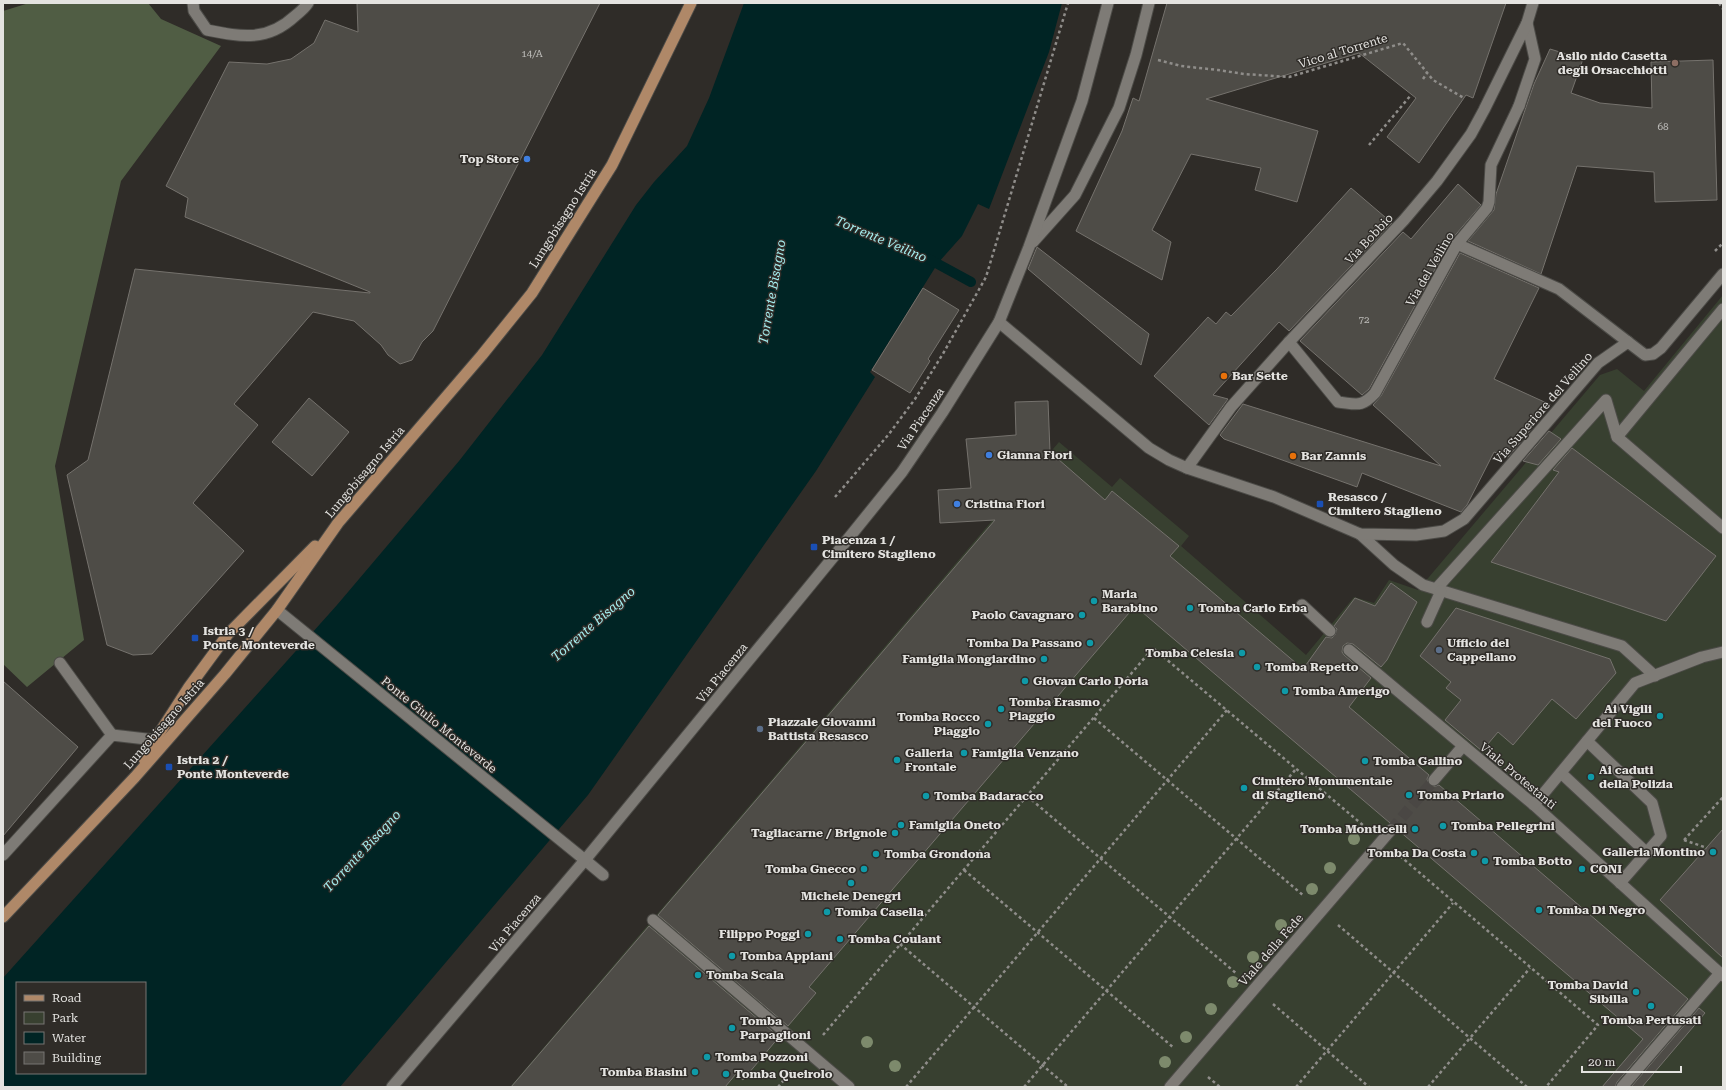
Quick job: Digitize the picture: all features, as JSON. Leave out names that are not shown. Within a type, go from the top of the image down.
[{"type":"main road","name":"Lungobisagno Istria","points":[[3,917],[135,777],[225,674],[277,610],[338,523],[482,355],[532,293],[612,165],[691,3]]},
{"type":"main road","points":[[135,777],[155,740],[189,688],[228,634],[338,523]]},
{"type":"street","points":[[193,3],[194,11],[208,30],[239,36],[266,34],[286,24],[308,3]]},
{"type":"street","name":"Via Piacenza","points":[[392,1087],[585,860],[902,472],[942,413],[999,322],[1029,247],[1082,101],[1108,3]]},
{"type":"street","points":[[1029,247],[1075,195],[1119,108],[1136,55],[1149,3]]},
{"type":"street","name":"Via Bobbio","points":[[1187,468],[1231,407],[1289,342],[1404,220],[1437,181],[1471,134],[1484,110],[1527,23],[1533,3]]},
{"type":"street","name":"Via del Veilino","points":[[1289,342],[1338,402],[1360,404],[1366,403],[1374,393],[1457,244],[1487,208],[1490,202],[1492,165],[1519,106],[1535,59],[1527,23]]},
{"type":"street","points":[[1457,244],[1559,289],[1645,355],[1653,354],[1661,348],[1723,274]]},
{"type":"street","points":[[1617,437],[1723,309]]},
{"type":"street","points":[[999,322],[1149,448],[1169,460],[1187,468],[1274,497],[1360,534],[1394,565],[1423,584],[1438,590],[1622,646],[1655,676]]},
{"type":"street","name":"Via Superiore del Veilino","points":[[1360,534],[1416,535],[1444,531],[1464,519],[1598,363],[1628,342]]},
{"type":"street","points":[[1427,622],[1438,590],[1606,400],[1617,437],[1723,528]]},
{"type":"street","points":[[1302,605],[1330,632]]},
{"type":"street","name":"Ponte Giulio Monteverde","points":[[277,610],[603,875]]},
{"type":"street","name":"Viale Protestanti","points":[[1349,650],[1534,805],[1722,973]]},
{"type":"street","points":[[1534,805],[1635,683],[1702,656],[1723,652]]},
{"type":"street","points":[[60,663],[112,735],[155,740]]},
{"type":"street","points":[[3,855],[112,735]]},
{"type":"street","points":[[1587,741],[1652,803],[1661,836],[1620,883]]},
{"type":"street","points":[[1434,780],[1463,746]]},
{"type":"street","points":[[1561,773],[1647,853]]},
{"type":"street","name":"Viale della Fede","points":[[1170,1087],[1391,830]]},
{"type":"street","points":[[654,920],[849,1087]]},
{"type":"street","points":[[1622,1087],[1722,973]]},
{"type":"path","points":[[835,497],[889,434],[916,399],[986,277],[1068,3]]},
{"type":"path","points":[[1719,3],[1723,9]]},
{"type":"path","name":"Vico al Torrente","points":[[1181,66],[1244,74],[1289,77],[1403,43],[1433,80],[1484,110]]},
{"type":"path","points":[[1423,78],[1427,73]]},
{"type":"path","points":[[1369,145],[1411,95]]},
{"type":"path","points":[[808,1052],[1153,648],[1598,1026],[1546,1087]]},
{"type":"path","points":[[906,1087],[1227,710]]},
{"type":"path","points":[[1024,1087],[1296,769]]},
{"type":"path","points":[[1027,796],[1255,988],[1369,1087]]},
{"type":"path","points":[[1684,840],[1723,798]]},
{"type":"path","points":[[1661,836],[1684,840],[1707,848]]},
{"type":"path","points":[[964,870],[1220,1087]]},
{"type":"path","points":[[1296,1087],[1454,903]]},
{"type":"path","points":[[900,944],[1068,1087]]},
{"type":"path","points":[[1428,1087],[1530,968]]},
{"type":"green space","points":[[29,3],[148,3],[161,19],[221,46],[121,181],[55,466],[84,640],[27,687],[3,664],[3,11]]},
{"type":"green space","name":"Cimitero Monumentale di Staglieno","points":[[1723,295],[1723,1087],[510,1087],[1059,442],[1112,487],[1120,478],[1189,536],[1181,546],[1306,655],[1354,597],[1374,603],[1389,580],[1418,590],[1600,375],[1617,369],[1644,391]]},
{"type":"water","name":"Torrente Bisagno","points":[[744,3],[1062,3],[1049,52],[989,209],[978,204],[962,236],[938,263],[870,372],[875,377],[816,471],[588,795],[340,1087],[3,1087],[3,978],[337,605],[459,461],[542,355],[636,205],[654,182],[687,146],[709,98]]},
{"type":"building","points":[[357,3],[600,3],[433,331],[422,342],[412,360],[400,364],[388,355],[381,345],[354,321],[313,312],[234,404],[258,425],[193,503],[244,551],[152,654],[133,655],[107,645],[67,475],[88,460],[135,269],[370,293],[185,217],[188,198],[166,186],[229,62],[267,64],[291,59],[314,43],[325,20],[358,32]]},
{"type":"building","points":[[1167,3],[1506,3],[1473,98],[1466,95],[1419,163],[1387,137],[1416,98],[1359,53],[1206,99],[1318,131],[1297,202],[1255,190],[1261,168],[1191,154],[1152,230],[1171,242],[1162,280],[1076,231],[1122,131],[1133,98],[1139,101]]},
{"type":"building","points":[[1550,49],[1583,59],[1571,93],[1600,103],[1652,108],[1651,62],[1713,60],[1717,200],[1655,202],[1654,172],[1577,166],[1541,274],[1468,241],[1494,210],[1496,194],[1534,84]]},
{"type":"building","points":[[1458,184],[1481,205],[1451,240],[1369,389],[1362,395],[1300,341],[1403,232],[1411,239]]},
{"type":"building","points":[[1351,188],[1392,223],[1289,331],[1279,322],[1213,395],[1228,399],[1209,425],[1154,376],[1208,317],[1216,324],[1226,312],[1231,316],[1277,269]]},
{"type":"building","points":[[1037,247],[1149,334],[1141,365],[1028,269]]},
{"type":"building","points":[[1460,253],[1539,288],[1494,379],[1551,405],[1508,457],[1494,452],[1467,505],[1461,512],[1362,473],[1357,487],[1224,439],[1220,435],[1243,404],[1441,466],[1373,405],[1381,396]]},
{"type":"building","points":[[923,288],[959,310],[928,359],[930,361],[910,393],[872,370]]},
{"type":"building","points":[[309,398],[349,432],[312,476],[272,442]]},
{"type":"building","name":"Galleria Frontale","points":[[1048,401],[1050,452],[1105,500],[1112,491],[1179,546],[1170,556],[1303,669],[1326,637],[1332,638],[1335,635],[1337,629],[1334,626],[1355,598],[1375,606],[1391,583],[1417,602],[1387,660],[1381,667],[1353,644],[1347,643],[1343,646],[1342,652],[1344,655],[1371,678],[1349,707],[1429,775],[1427,779],[1429,785],[1433,787],[1439,785],[1688,999],[1617,1082],[1615,1087],[1602,1087],[1643,1039],[1398,830],[1396,825],[1390,823],[1135,606],[809,987],[816,993],[788,1026],[658,915],[995,520],[940,523],[938,490],[971,488],[966,439],[1016,435],[1015,402]]},
{"type":"building","points":[[1549,431],[1561,439],[1538,465],[1523,461]]},
{"type":"building","points":[[1572,448],[1716,556],[1666,621],[1491,562],[1559,472],[1553,470]]},
{"type":"building","points":[[1456,608],[1610,659],[1616,673],[1576,719],[1552,699],[1513,745],[1498,732],[1482,751],[1445,720],[1461,700],[1446,688],[1451,682],[1420,656]]},
{"type":"building","points":[[3,681],[78,747],[3,836]]},
{"type":"building","points":[[1723,829],[1723,958],[1660,900]]},
{"type":"building","points":[[649,926],[779,1037],[743,1080],[736,1074],[725,1087],[511,1087]]},
{"type":"building","points":[[1699,1008],[1705,1013],[1642,1087],[1631,1087]]},
{"type":"waterway","name":"Torrente Veilino","points":[[927,258],[971,282]]},
{"type":"tunnel","points":[[1391,830],[1434,780]]},
{"type":"place","name":"Asilo nido Casetta degli Orsacchiotti","points":[[1675,63]]},
{"type":"place","name":"Top Store","points":[[527,159]]},
{"type":"place","name":"Bar Sette","points":[[1224,376]]},
{"type":"place","name":"Gianna Fiori","points":[[989,455]]},
{"type":"place","name":"Bar Zannis","points":[[1293,456]]},
{"type":"place","name":"Cristina Fiori","points":[[957,504]]},
{"type":"place","name":"Resasco / Cimitero Staglieno","points":[[1320,504]]},
{"type":"place","name":"Piacenza 1 / Cimitero Staglieno","points":[[814,547]]},
{"type":"place","name":"Maria Barabino","points":[[1094,601]]},
{"type":"place","name":"Tomba Carlo Erba","points":[[1190,608]]},
{"type":"place","name":"Paolo Cavagnaro","points":[[1082,615]]},
{"type":"place","name":"Istria 3 / Ponte Monteverde","points":[[195,638]]},
{"type":"place","name":"Tomba Da Passano","points":[[1090,643]]},
{"type":"place","name":"Ufficio del Cappellano","points":[[1439,650]]},
{"type":"place","name":"Tomba Celesia","points":[[1242,653]]},
{"type":"place","name":"Famiglia Mongiardino","points":[[1044,659]]},
{"type":"place","name":"Tomba Repetto","points":[[1257,667]]},
{"type":"place","name":"Giovan Carlo Doria","points":[[1025,681]]},
{"type":"place","name":"Tomba Amerigo","points":[[1285,691]]},
{"type":"place","name":"Tomba Erasmo Piaggio","points":[[1001,709]]},
{"type":"place","name":"Ai Vigili del Fuoco","points":[[1660,716]]},
{"type":"place","name":"Tomba Rocco Piaggio","points":[[988,724]]},
{"type":"place","name":"Piazzale Giovanni Battista Resasco","points":[[760,729]]},
{"type":"place","name":"Famiglia Venzano","points":[[964,753]]},
{"type":"place","name":"Galleria Frontale","points":[[897,760]]},
{"type":"place","name":"Tomba Gallino","points":[[1365,761]]},
{"type":"place","name":"Istria 2 / Ponte Monteverde","points":[[169,767]]},
{"type":"place","name":"Ai caduti della Polizia","points":[[1591,777]]},
{"type":"place","name":"Cimitero Monumentale di Staglieno","points":[[1244,788]]},
{"type":"place","name":"Tomba Priario","points":[[1409,795]]},
{"type":"place","name":"Tomba Badaracco","points":[[926,796]]},
{"type":"place","name":"Famiglia Oneto","points":[[901,825]]},
{"type":"place","name":"Tomba Pellegrini","points":[[1443,826]]},
{"type":"place","name":"Tomba Monticelli","points":[[1415,829]]},
{"type":"place","name":"Tagliacarne / Brignole","points":[[895,833]]},
{"type":"place","name":"Galleria Montino","points":[[1713,852]]},
{"type":"place","name":"Tomba Da Costa","points":[[1474,853]]},
{"type":"place","name":"Tomba Grondona","points":[[876,854]]},
{"type":"place","name":"Tomba Botto","points":[[1485,861]]},
{"type":"place","name":"Tomba Gnecco","points":[[864,869]]},
{"type":"place","name":"CONI","points":[[1582,869]]},
{"type":"place","name":"Michele Denegri","points":[[851,883]]},
{"type":"place","name":"Tomba Di Negro","points":[[1539,910]]},
{"type":"place","name":"Tomba Casella","points":[[827,912]]},
{"type":"place","name":"Filippo Poggi","points":[[808,934]]},
{"type":"place","name":"Tomba Coulant","points":[[840,939]]},
{"type":"place","name":"Tomba Appiani","points":[[732,956]]},
{"type":"place","name":"Tomba Scala","points":[[698,975]]},
{"type":"place","name":"Tomba David Sibilla","points":[[1636,992]]},
{"type":"place","name":"Tomba Pertusati","points":[[1651,1006]]},
{"type":"place","name":"Tomba Parpaglioni","points":[[732,1028]]},
{"type":"place","name":"Tomba Pozzoni","points":[[707,1057]]},
{"type":"place","name":"Tomba Biasini","points":[[695,1072]]},
{"type":"place","name":"Tomba Queirolo","points":[[726,1074]]}]
